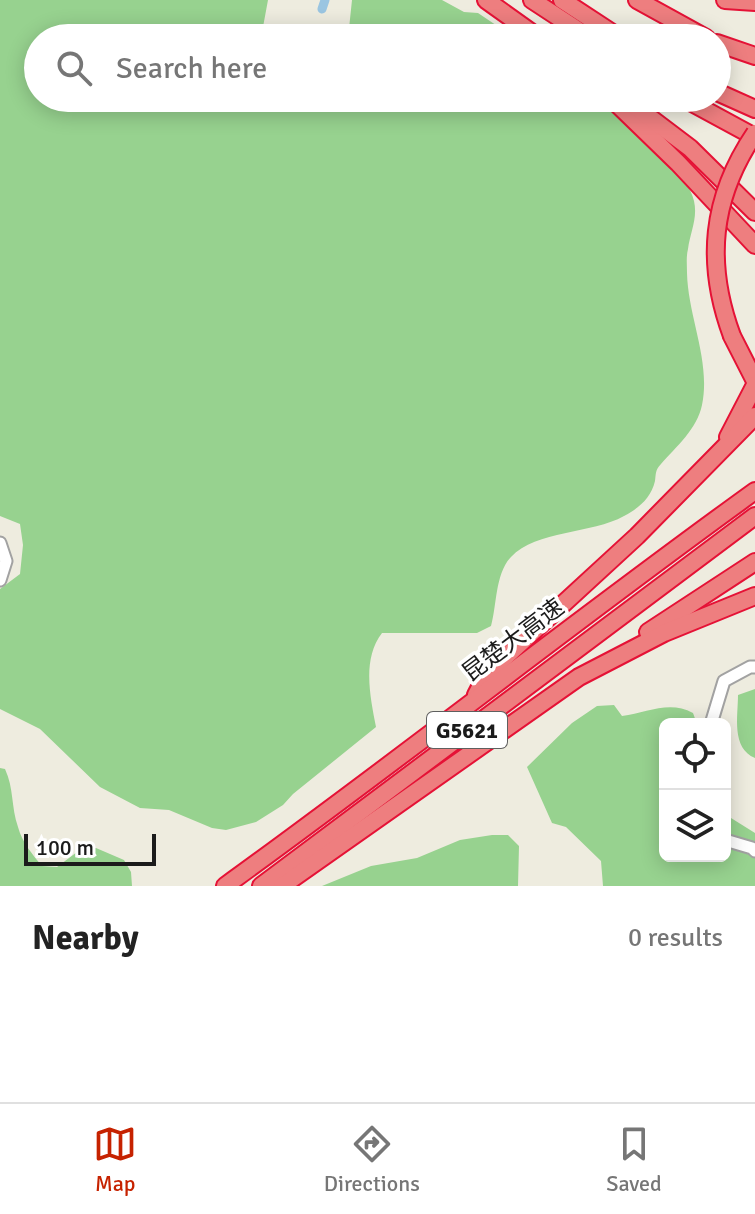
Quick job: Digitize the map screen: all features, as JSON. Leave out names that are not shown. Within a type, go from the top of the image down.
[{"type":"highway","points":[[486,0],[519,24]]},
{"type":"highway","points":[[532,0],[569,24]]},
{"type":"highway","points":[[562,0],[599,24]]},
{"type":"highway","points":[[637,0],[678,24]]},
{"type":"highway","points":[[725,0],[755,2]]},
{"type":"highway","points":[[731,48],[755,56]]},
{"type":"highway","points":[[731,98],[755,109]]},
{"type":"highway","points":[[626,112],[669,153],[755,245]]},
{"type":"highway","points":[[642,112],[690,148],[755,212]]},
{"type":"highway","points":[[710,112],[755,135],[733,173],[718,218],[714,258],[724,316],[755,383],[722,450]]},
{"type":"highway","points":[[474,700],[487,674],[637,536],[755,416]]},
{"type":"highway","name":"昆楚大高速","points":[[225,886],[755,491]]},
{"type":"highway","name":"昆楚大高速","points":[[261,886],[755,516]]},
{"type":"highway","points":[[282,886],[579,677],[755,562]]},
{"type":"highway","points":[[579,677],[664,633],[755,596]]},
{"type":"street","points":[[0,543],[6,561],[0,580]]},
{"type":"street","points":[[713,718],[724,681],[755,667]]},
{"type":"street","points":[[731,842],[755,851]]},
{"type":"green space","points":[[0,0],[268,0],[264,24],[24,24],[24,112],[615,112],[678,163],[695,207],[687,252],[687,273],[704,372],[702,405],[691,430],[658,468],[653,487],[635,510],[611,522],[535,542],[511,557],[499,581],[491,626],[477,633],[382,633],[372,654],[369,678],[376,727],[283,805],[256,822],[226,830],[212,828],[169,810],[140,808],[100,787],[40,729],[0,709],[0,589],[20,574],[23,545],[20,524],[0,516]]},
{"type":"green space","points":[[352,0],[442,0],[464,12],[478,13],[494,24],[349,24]]},
{"type":"green space","points":[[755,689],[755,758],[742,747],[737,722],[738,695]]},
{"type":"green space","points":[[614,705],[622,716],[667,707],[693,713],[695,718],[659,718],[659,862],[731,862],[731,818],[755,833],[755,886],[603,886],[601,861],[566,827],[552,823],[527,767],[572,723],[597,706]]},
{"type":"green space","points":[[0,768],[5,769],[8,776],[20,832],[42,866],[57,867],[81,849],[96,848],[124,860],[131,872],[132,886],[0,886]]},
{"type":"green space","points":[[508,835],[519,846],[518,886],[322,886],[371,866],[417,858],[460,840]]},
{"type":"waterway","points":[[322,9],[325,0]]}]
